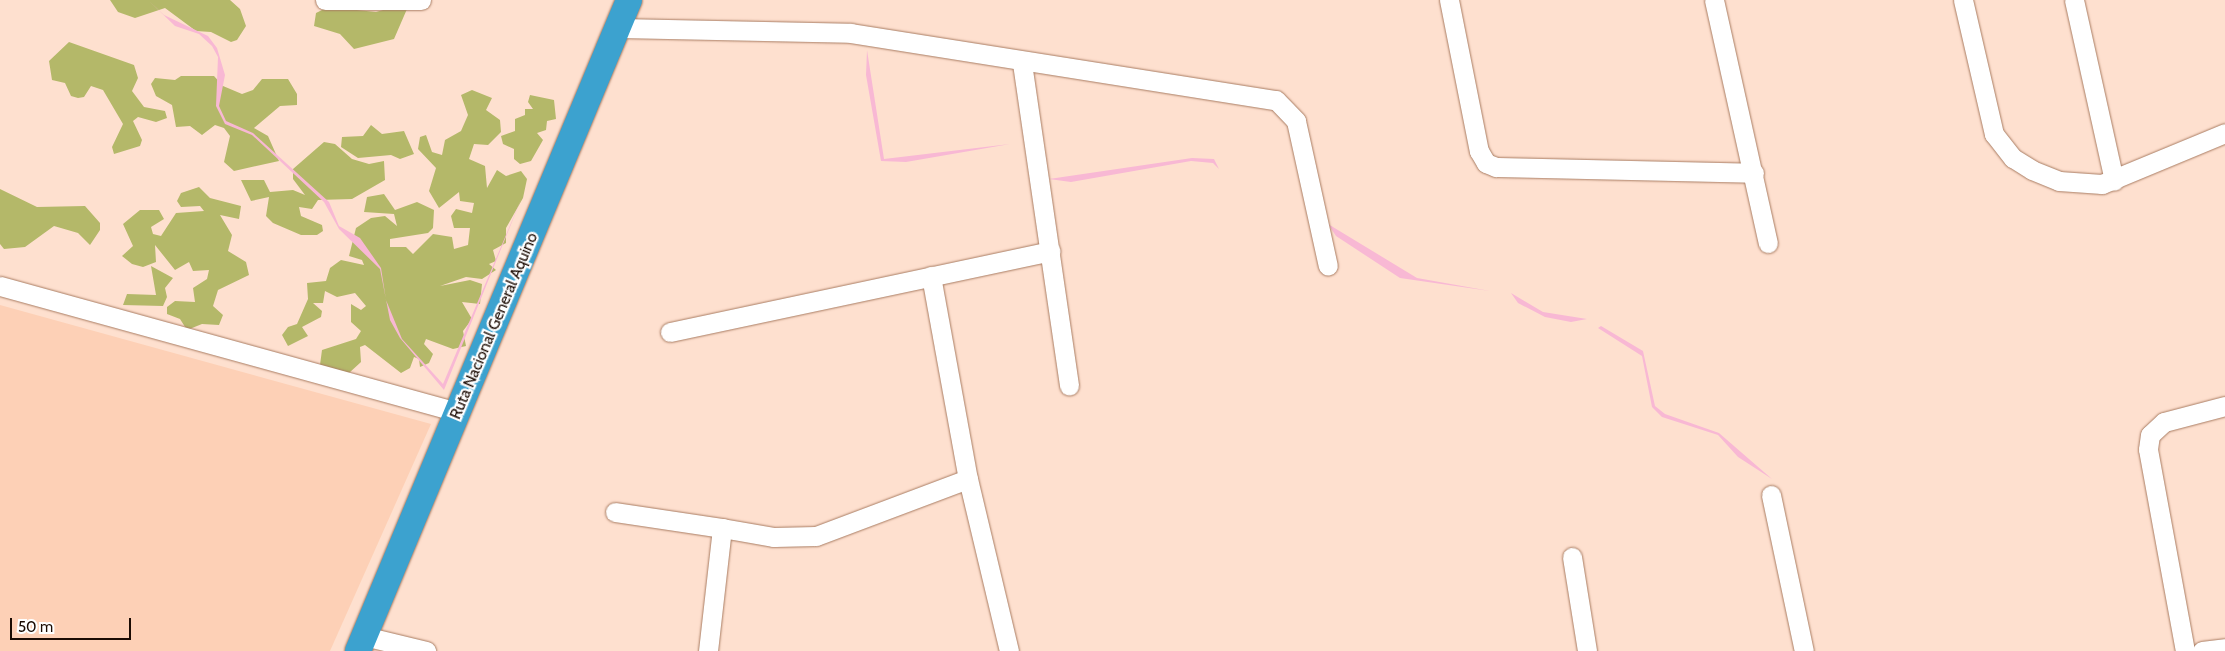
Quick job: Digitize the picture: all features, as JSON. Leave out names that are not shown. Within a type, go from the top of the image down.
[{"type":"highway","name":"Ruta Nacional General Aquino","points":[[361,644],[629,0]]},
{"type":"street","points":[[324,0],[421,0]]},
{"type":"street","points":[[1449,0],[1479,151],[1486,163],[1496,167],[1754,173]]},
{"type":"street","points":[[1714,0],[1754,173],[1768,243]]},
{"type":"street","points":[[1963,0],[1994,134],[2000,146],[2032,170],[2059,181],[2092,185],[2114,181],[2225,133]]},
{"type":"street","points":[[2074,0],[2114,181]]},
{"type":"street","points":[[618,28],[851,33],[1022,63],[1276,100],[1296,121],[1328,266]]},
{"type":"street","points":[[1022,63],[1069,386]]},
{"type":"street","points":[[670,332],[1050,251]]},
{"type":"street","points":[[931,276],[968,479],[1009,651]]},
{"type":"street","points":[[0,286],[458,412]]},
{"type":"street","points":[[2185,651],[2148,449],[2150,435],[2164,422],[2225,406]]},
{"type":"street","points":[[615,512],[774,537],[816,536],[968,479]]},
{"type":"street","points":[[1771,495],[1804,651]]},
{"type":"street","points":[[708,651],[722,528]]},
{"type":"street","points":[[1572,557],[1587,651]]},
{"type":"street","points":[[361,644],[426,651]]},
{"type":"street","points":[[2202,651],[2225,648]]},
{"type":"shaded area","points":[[148,0],[164,15],[208,36],[217,48],[225,75],[219,106],[226,121],[253,133],[329,202],[339,226],[360,238],[381,268],[386,298],[380,269],[339,229],[324,202],[252,135],[225,124],[216,106],[218,57],[212,46],[199,34],[175,26]]},
{"type":"shaded area","points":[[867,50],[884,159],[1010,144],[906,162],[881,161],[866,75]]},
{"type":"shaded area","points":[[1192,158],[1214,159],[1219,169],[1213,163],[1191,161],[1071,182],[1049,179]]},
{"type":"shaded area","points":[[522,197],[444,390],[400,338],[390,320],[386,300],[402,339],[443,384]]},
{"type":"shaded area","points":[[1328,224],[1417,278],[1490,291],[1400,278],[1336,236]]},
{"type":"shaded area","points":[[1511,293],[1543,312],[1587,319],[1571,322],[1545,317],[1518,303]]},
{"type":"shaded area","points":[[0,305],[431,424],[330,651],[0,651]]},
{"type":"shaded area","points":[[1601,326],[1643,351],[1655,406],[1665,414],[1719,433],[1772,479],[1738,457],[1718,435],[1662,417],[1652,407],[1642,356],[1598,328]]},
{"type":"green space","points":[[110,0],[230,0],[240,9],[246,26],[237,40],[231,42],[211,32],[196,31],[165,8],[135,18],[118,12]]},
{"type":"green space","points":[[383,4],[407,9],[394,39],[354,49],[340,34],[314,26],[316,13],[328,7],[376,12],[383,10]]},
{"type":"green space","points":[[69,42],[134,65],[138,78],[132,91],[144,107],[165,111],[167,118],[156,122],[138,117],[133,121],[142,140],[140,146],[114,154],[112,147],[123,124],[103,90],[91,86],[84,97],[78,98],[71,96],[65,83],[52,80],[49,61]]},
{"type":"green space","points":[[181,76],[214,76],[223,86],[242,94],[253,90],[262,79],[288,79],[297,94],[297,105],[280,106],[254,128],[268,136],[279,161],[234,171],[224,162],[230,136],[224,128],[215,125],[202,135],[190,126],[176,127],[172,105],[156,96],[151,84],[155,78],[175,80]]},
{"type":"green space","points":[[472,90],[492,98],[486,110],[500,120],[501,132],[488,145],[474,144],[469,159],[485,166],[487,188],[497,170],[506,176],[521,171],[527,179],[523,198],[506,228],[506,243],[493,250],[496,261],[489,264],[496,270],[482,279],[466,277],[440,286],[470,280],[482,284],[480,304],[462,302],[472,319],[463,331],[466,346],[453,349],[426,339],[424,344],[433,354],[429,363],[420,367],[419,359],[414,357],[410,368],[401,373],[365,345],[360,347],[361,362],[349,373],[320,365],[322,350],[356,339],[361,331],[351,322],[351,304],[361,310],[366,306],[355,293],[337,297],[325,291],[323,303],[313,303],[322,311],[321,317],[302,327],[308,336],[288,346],[282,335],[288,327],[297,324],[308,299],[307,283],[326,281],[330,268],[341,260],[364,265],[362,260],[349,256],[356,228],[371,218],[385,216],[397,226],[394,214],[364,212],[367,197],[384,194],[395,210],[417,202],[434,210],[433,228],[428,233],[390,239],[390,247],[406,247],[413,254],[433,234],[452,237],[454,249],[468,245],[470,228],[454,228],[451,216],[456,209],[472,213],[474,203],[460,201],[459,192],[439,208],[429,191],[436,168],[418,149],[420,137],[426,135],[432,152],[442,155],[445,140],[461,131],[468,115],[461,95]]},
{"type":"green space","points":[[530,95],[554,100],[556,119],[547,121],[546,130],[537,133],[543,140],[531,161],[520,164],[514,159],[514,149],[503,144],[501,136],[515,131],[515,119],[525,115],[525,109],[533,109],[528,102]]},
{"type":"green space","points":[[371,125],[382,134],[404,131],[414,154],[400,159],[391,155],[358,158],[341,147],[342,137],[363,136]]},
{"type":"green space","points":[[324,142],[335,144],[352,159],[369,164],[384,161],[385,180],[352,199],[318,200],[312,209],[299,207],[301,216],[322,225],[323,231],[317,235],[301,235],[273,223],[266,216],[269,197],[251,201],[241,180],[264,180],[270,192],[293,190],[305,195],[293,179],[293,169]]},
{"type":"green space","points":[[199,187],[210,198],[241,206],[239,219],[220,215],[232,235],[228,251],[246,262],[249,275],[218,290],[213,306],[223,315],[219,325],[202,324],[187,330],[180,319],[167,314],[167,307],[175,301],[195,302],[193,288],[207,279],[209,270],[193,271],[189,262],[175,270],[155,245],[156,262],[143,267],[132,264],[122,256],[133,246],[123,224],[140,210],[159,210],[164,219],[151,227],[153,234],[161,236],[176,213],[204,211],[200,206],[181,207],[177,201],[181,193]]},
{"type":"green space","points":[[0,189],[37,207],[85,206],[100,223],[100,230],[90,245],[78,233],[54,226],[25,247],[4,249],[0,244]]},
{"type":"green space","points":[[151,266],[173,278],[165,288],[167,297],[163,306],[123,305],[127,294],[156,295]]}]
